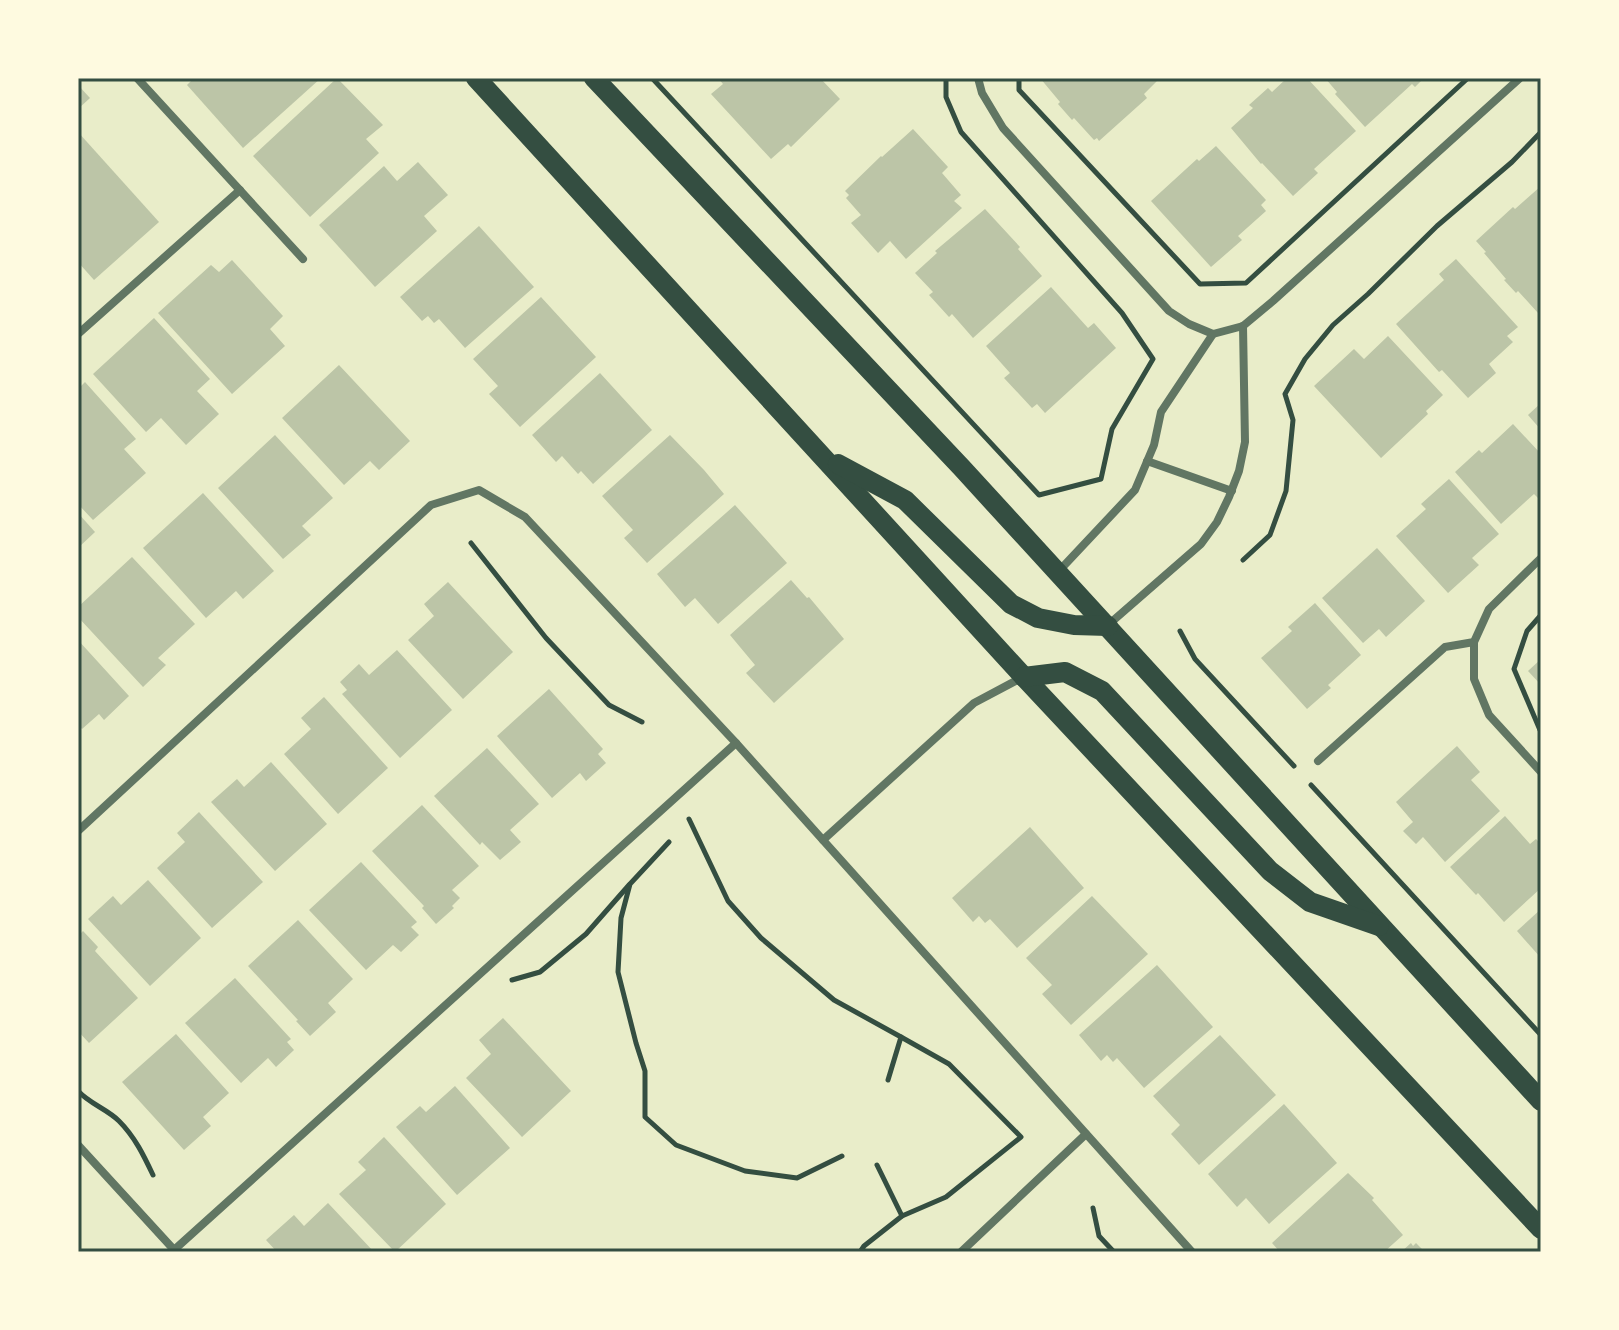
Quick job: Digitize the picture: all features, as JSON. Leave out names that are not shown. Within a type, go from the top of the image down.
[{"type":"main road","points":[[476,78],[1024,677],[1541,1229]]},
{"type":"main road","points":[[594,78],[962,468],[1541,1101]]},
{"type":"main road","points":[[824,457],[905,500],[1011,604],[1038,618],[1074,625],[1108,626]]},
{"type":"main road","points":[[1024,677],[1065,672],[1102,691],[1270,871],[1310,902],[1383,927]]},
{"type":"street","points":[[137,78],[303,259]]},
{"type":"street","points":[[978,78],[982,93],[1003,128],[1169,311],[1213,334],[1243,326],[1273,301],[1520,78]]},
{"type":"street","points":[[78,334],[240,190]]},
{"type":"street","points":[[1108,626],[1201,544],[1217,522],[1232,491],[1245,442],[1243,326]]},
{"type":"street","points":[[1058,572],[1135,490],[1154,445],[1161,412],[1213,334]]},
{"type":"street","points":[[1147,461],[1232,491]]},
{"type":"street","points":[[78,831],[431,505],[479,490],[525,517],[736,743],[1192,1252]]},
{"type":"street","points":[[1541,558],[1489,609],[1474,642],[1474,679],[1489,715],[1541,772]]},
{"type":"street","points":[[1318,761],[1445,647],[1474,642]]},
{"type":"street","points":[[823,840],[974,703],[1024,677]]},
{"type":"street","points":[[78,1145],[175,1251],[736,743]]},
{"type":"street","points":[[961,1252],[1086,1134]]},
{"type":"path","points":[[652,78],[1039,495],[1101,479],[1112,429],[1153,359],[1122,313],[961,132],[946,97],[946,78]]},
{"type":"path","points":[[1019,78],[1019,90],[1200,284],[1246,283],[1468,78]]},
{"type":"path","points":[[1243,560],[1270,535],[1286,491],[1293,420],[1285,394],[1305,359],[1333,325],[1541,132]]},
{"type":"path","points":[[471,543],[546,638],[609,705],[642,722]]},
{"type":"path","points":[[1541,615],[1527,631],[1514,669],[1541,731]]},
{"type":"path","points":[[1180,631],[1195,659],[1541,1035]]},
{"type":"path","points":[[680,830],[690,819],[728,901],[761,938],[834,1000],[949,1064],[1021,1137],[946,1197],[902,1216],[860,1252]]},
{"type":"path","points":[[507,981],[540,972],[586,934],[670,840]]},
{"type":"path","points":[[630,884],[621,918],[618,972],[645,1071],[645,1117],[676,1145],[745,1171],[797,1178],[842,1156]]},
{"type":"path","points":[[888,1080],[901,1037]]},
{"type":"path","points":[[78,1091],[118,1120],[138,1144],[153,1175]]},
{"type":"path","points":[[877,1165],[902,1216]]},
{"type":"path","points":[[1093,1208],[1099,1236],[1114,1252]]},
{"type":"building","points":[[194,78],[321,78],[243,148],[187,85]]},
{"type":"building","points":[[337,78],[383,125],[366,139],[379,153],[310,217],[253,156]]},
{"type":"building","points":[[718,78],[820,78],[840,99],[791,147],[788,144],[771,159],[711,94],[723,84]]},
{"type":"building","points":[[1040,78],[1154,78],[1157,81],[1144,94],[1147,98],[1099,141],[1097,138],[1094,140],[1074,118],[1072,120]]},
{"type":"building","points":[[1287,78],[1307,78],[1356,131],[1314,169],[1318,173],[1293,196],[1231,128],[1253,108],[1249,105],[1268,88],[1272,92]]},
{"type":"building","points":[[1325,78],[1424,78],[1415,87],[1412,84],[1365,127]]},
{"type":"building","points":[[78,85],[90,98],[78,109]]},
{"type":"building","points":[[913,129],[948,167],[942,173],[961,195],[954,201],[962,208],[906,259],[890,241],[878,253],[851,223],[861,215],[846,198],[849,195],[845,191]]},
{"type":"building","points":[[78,132],[159,222],[94,280],[78,262]]},
{"type":"building","points":[[1216,146],[1266,200],[1261,205],[1266,211],[1238,236],[1242,240],[1211,267],[1151,201]]},
{"type":"building","points":[[418,162],[448,195],[424,216],[437,231],[375,287],[319,225],[384,166],[397,181]]},
{"type":"building","points":[[1541,186],[1541,310],[1538,313],[1504,280],[1476,241]]},
{"type":"building","points":[[985,209],[1042,276],[973,338],[952,314],[949,317],[929,295],[933,292],[915,273],[937,253],[935,251]]},
{"type":"building","points":[[479,226],[534,287],[465,348],[439,319],[434,323],[428,316],[422,321],[400,297]]},
{"type":"building","points":[[1456,259],[1518,327],[1507,336],[1513,342],[1489,364],[1496,373],[1468,398],[1442,370],[1439,372],[1396,324],[1444,280],[1439,274]]},
{"type":"building","points":[[232,260],[283,316],[270,329],[285,346],[232,394],[158,313],[211,265],[219,272]]},
{"type":"building","points":[[1051,287],[1088,328],[1094,323],[1116,348],[1045,413],[1037,404],[1032,408],[1004,378],[1010,373],[986,346]]},
{"type":"building","points":[[541,297],[596,357],[520,427],[489,394],[498,386],[473,359]]},
{"type":"building","points":[[154,318],[210,379],[197,391],[219,414],[186,445],[161,418],[146,432],[93,374]]},
{"type":"building","points":[[1388,336],[1443,395],[1426,411],[1428,414],[1381,458],[1314,386],[1354,349],[1364,359]]},
{"type":"building","points":[[339,365],[410,441],[379,470],[370,461],[344,485],[282,418]]},
{"type":"building","points":[[600,373],[652,430],[593,484],[581,471],[578,474],[562,456],[556,462],[532,435]]},
{"type":"building","points":[[85,382],[136,439],[124,449],[146,473],[93,520],[78,504],[78,389]]},
{"type":"building","points":[[1541,403],[1541,430],[1528,415]]},
{"type":"building","points":[[1513,424],[1541,454],[1541,495],[1538,498],[1534,494],[1501,524],[1455,472],[1479,450],[1482,453]]},
{"type":"building","points":[[275,435],[333,498],[302,526],[311,535],[283,559],[218,488]]},
{"type":"building","points":[[670,435],[724,494],[647,563],[624,538],[633,530],[602,496]]},
{"type":"building","points":[[1449,479],[1499,534],[1472,558],[1479,565],[1448,593],[1396,536],[1426,509],[1421,504]]},
{"type":"building","points":[[203,493],[274,571],[243,599],[236,591],[206,618],[143,548]]},
{"type":"building","points":[[735,505],[787,563],[718,624],[695,598],[685,607],[657,574]]},
{"type":"building","points":[[78,513],[95,532],[78,548]]},
{"type":"building","points":[[1377,548],[1425,601],[1386,637],[1379,629],[1363,643],[1322,598]]},
{"type":"building","points":[[132,557],[195,624],[158,658],[166,665],[143,687],[78,617],[78,607]]},
{"type":"building","points":[[791,580],[844,639],[774,703],[746,673],[755,665],[730,635]]},
{"type":"building","points":[[448,582],[513,652],[463,699],[408,640],[434,616],[424,604]]},
{"type":"building","points":[[1315,603],[1361,655],[1307,709],[1261,658],[1292,631],[1288,627]]},
{"type":"building","points":[[78,640],[129,696],[104,720],[99,714],[82,729],[78,729]]},
{"type":"building","points":[[397,650],[452,710],[400,758],[342,694],[347,690],[340,682],[359,664],[369,675]]},
{"type":"building","points":[[1541,659],[1541,685],[1528,671]]},
{"type":"building","points":[[549,689],[603,749],[598,754],[606,763],[586,781],[580,773],[552,798],[497,736]]},
{"type":"building","points":[[324,697],[388,768],[338,814],[284,754],[311,729],[301,718]]},
{"type":"building","points":[[1457,746],[1480,772],[1471,780],[1500,811],[1445,862],[1423,837],[1416,844],[1403,831],[1413,822],[1396,802]]},
{"type":"building","points":[[487,748],[539,804],[510,830],[521,842],[500,860],[482,842],[480,845],[434,796]]},
{"type":"building","points":[[271,762],[327,824],[275,871],[211,802],[237,779],[244,787]]},
{"type":"building","points":[[422,805],[479,866],[452,890],[460,898],[436,924],[422,908],[424,906],[372,851]]},
{"type":"building","points":[[199,812],[263,882],[212,928],[157,868],[185,842],[177,833]]},
{"type":"building","points":[[1505,816],[1530,844],[1536,839],[1541,844],[1541,888],[1504,922],[1450,867]]},
{"type":"building","points":[[1030,827],[1084,888],[1017,948],[990,919],[985,923],[979,916],[973,922],[952,898]]},
{"type":"building","points":[[361,862],[417,922],[411,927],[419,935],[401,952],[393,945],[366,970],[309,910]]},
{"type":"building","points":[[148,880],[201,938],[150,986],[88,919],[113,896],[121,905]]},
{"type":"building","points":[[1092,896],[1148,954],[1071,1025],[1042,994],[1052,985],[1026,958]]},
{"type":"building","points":[[1541,909],[1541,958],[1517,931]]},
{"type":"building","points":[[298,920],[353,979],[328,1003],[336,1012],[310,1036],[248,966]]},
{"type":"building","points":[[83,931],[98,947],[95,951],[138,998],[89,1043],[78,1031],[78,932]]},
{"type":"building","points":[[1157,965],[1213,1027],[1144,1088],[1117,1058],[1113,1062],[1107,1055],[1101,1061],[1079,1035]]},
{"type":"building","points":[[235,978],[291,1039],[287,1042],[294,1050],[276,1067],[268,1058],[241,1083],[185,1023]]},
{"type":"building","points":[[503,1018],[571,1091],[522,1137],[466,1078],[491,1054],[479,1040]]},
{"type":"building","points":[[176,1034],[229,1093],[203,1117],[211,1126],[184,1150],[122,1082]]},
{"type":"building","points":[[1220,1035],[1276,1095],[1199,1165],[1171,1134],[1180,1125],[1153,1096]]},
{"type":"building","points":[[455,1086],[510,1148],[457,1195],[396,1127],[420,1106],[426,1112]]},
{"type":"building","points":[[1284,1104],[1337,1163],[1269,1224],[1246,1198],[1237,1207],[1208,1174]]},
{"type":"building","points":[[384,1137],[446,1204],[395,1252],[339,1194],[366,1170],[358,1162]]},
{"type":"building","points":[[1348,1173],[1374,1198],[1372,1200],[1403,1235],[1384,1252],[1280,1252],[1272,1243]]},
{"type":"building","points":[[328,1203],[374,1252],[277,1252],[266,1240],[294,1215],[304,1226]]},
{"type":"building","points":[[1411,1243],[1413,1246],[1416,1243],[1425,1252],[1401,1252]]}]
